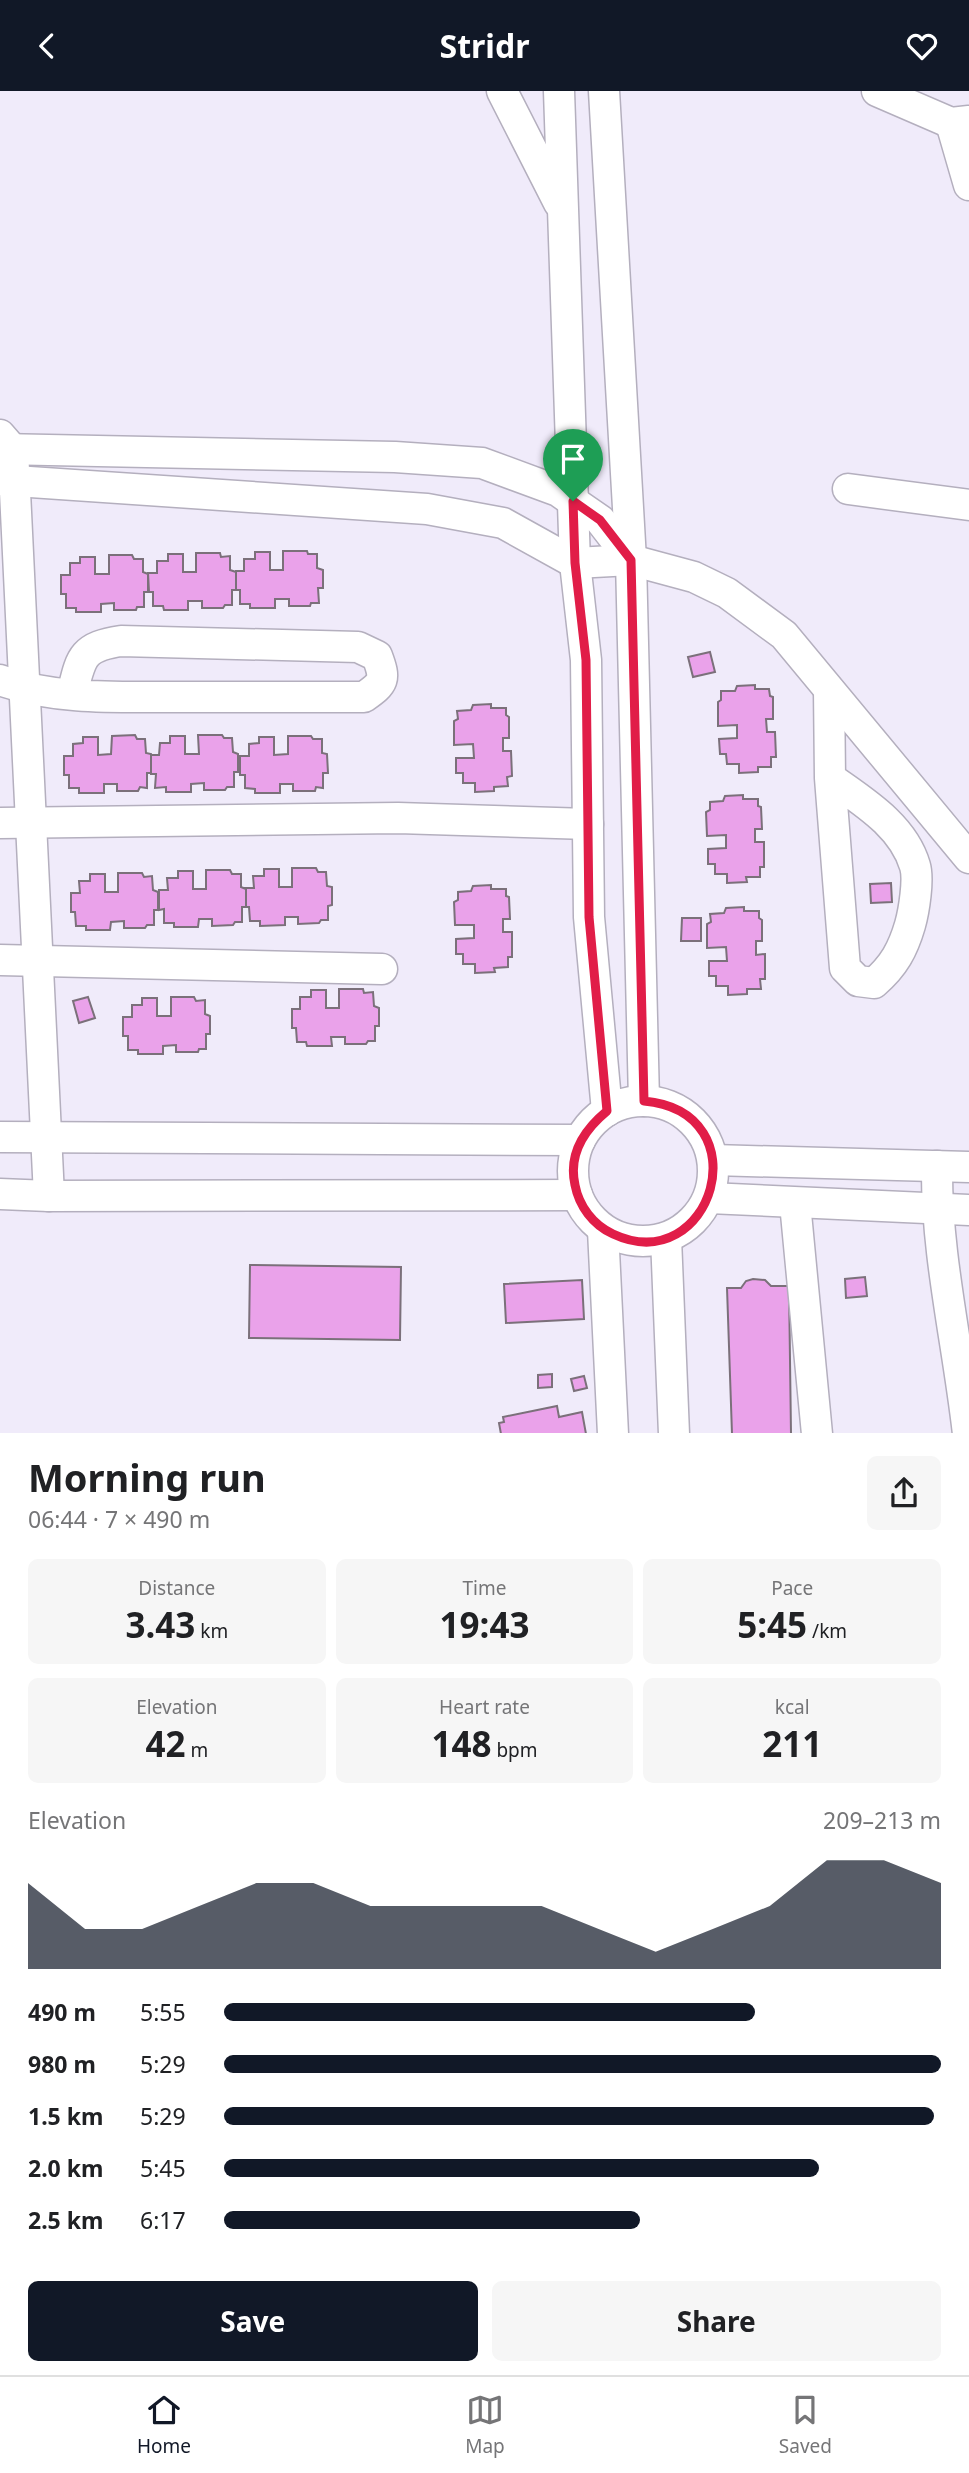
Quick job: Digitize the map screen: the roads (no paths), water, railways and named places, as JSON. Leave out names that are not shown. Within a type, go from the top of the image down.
[{"type":"street","points":[[502,91],[563,210]]},
{"type":"street","points":[[559,91],[575,563],[586,660],[589,917],[607,1111]]},
{"type":"street","points":[[604,91],[631,560],[644,1101]]},
{"type":"street","points":[[877,91],[960,122],[969,185]]},
{"type":"street","points":[[49,1196],[31,823],[12,684],[4,445],[395,457],[482,463],[558,491],[600,520],[631,560]]},
{"type":"street","points":[[7,480],[427,509],[503,523],[575,563],[631,560],[694,577],[727,593],[784,635],[969,858]]},
{"type":"street","points":[[848,489],[969,505]]},
{"type":"street","points":[[12,684],[72,694],[118,697],[364,697],[380,686],[384,673],[377,656],[358,647],[121,641],[100,644],[84,655],[72,694]]},
{"type":"street","points":[[829,690],[830,778],[845,968],[858,981],[874,983],[886,973],[903,949],[914,912],[916,867],[898,834],[875,811],[830,778]]},
{"type":"street","points":[[0,823],[398,818],[588,824]]},
{"type":"street","points":[[0,960],[382,969]]},
{"type":"street","points":[[644,1101],[665,1104],[683,1112],[702,1133],[713,1160],[713,1179],[709,1198],[698,1215],[684,1229],[666,1238],[644,1242],[623,1239],[603,1230],[587,1215],[577,1195],[573,1177],[574,1158],[580,1140],[591,1124],[607,1111],[625,1103],[644,1101]]},
{"type":"street","points":[[0,1137],[580,1140]]},
{"type":"street","points":[[713,1160],[969,1167]]},
{"type":"street","points":[[937,1166],[937,1210],[965,1371],[968,1433]]},
{"type":"street","points":[[0,1194],[577,1195]]},
{"type":"street","points":[[709,1198],[969,1210]]},
{"type":"street","points":[[795,1203],[817,1433]]},
{"type":"street","points":[[603,1230],[613,1433]]},
{"type":"street","points":[[666,1238],[674,1433]]}]
